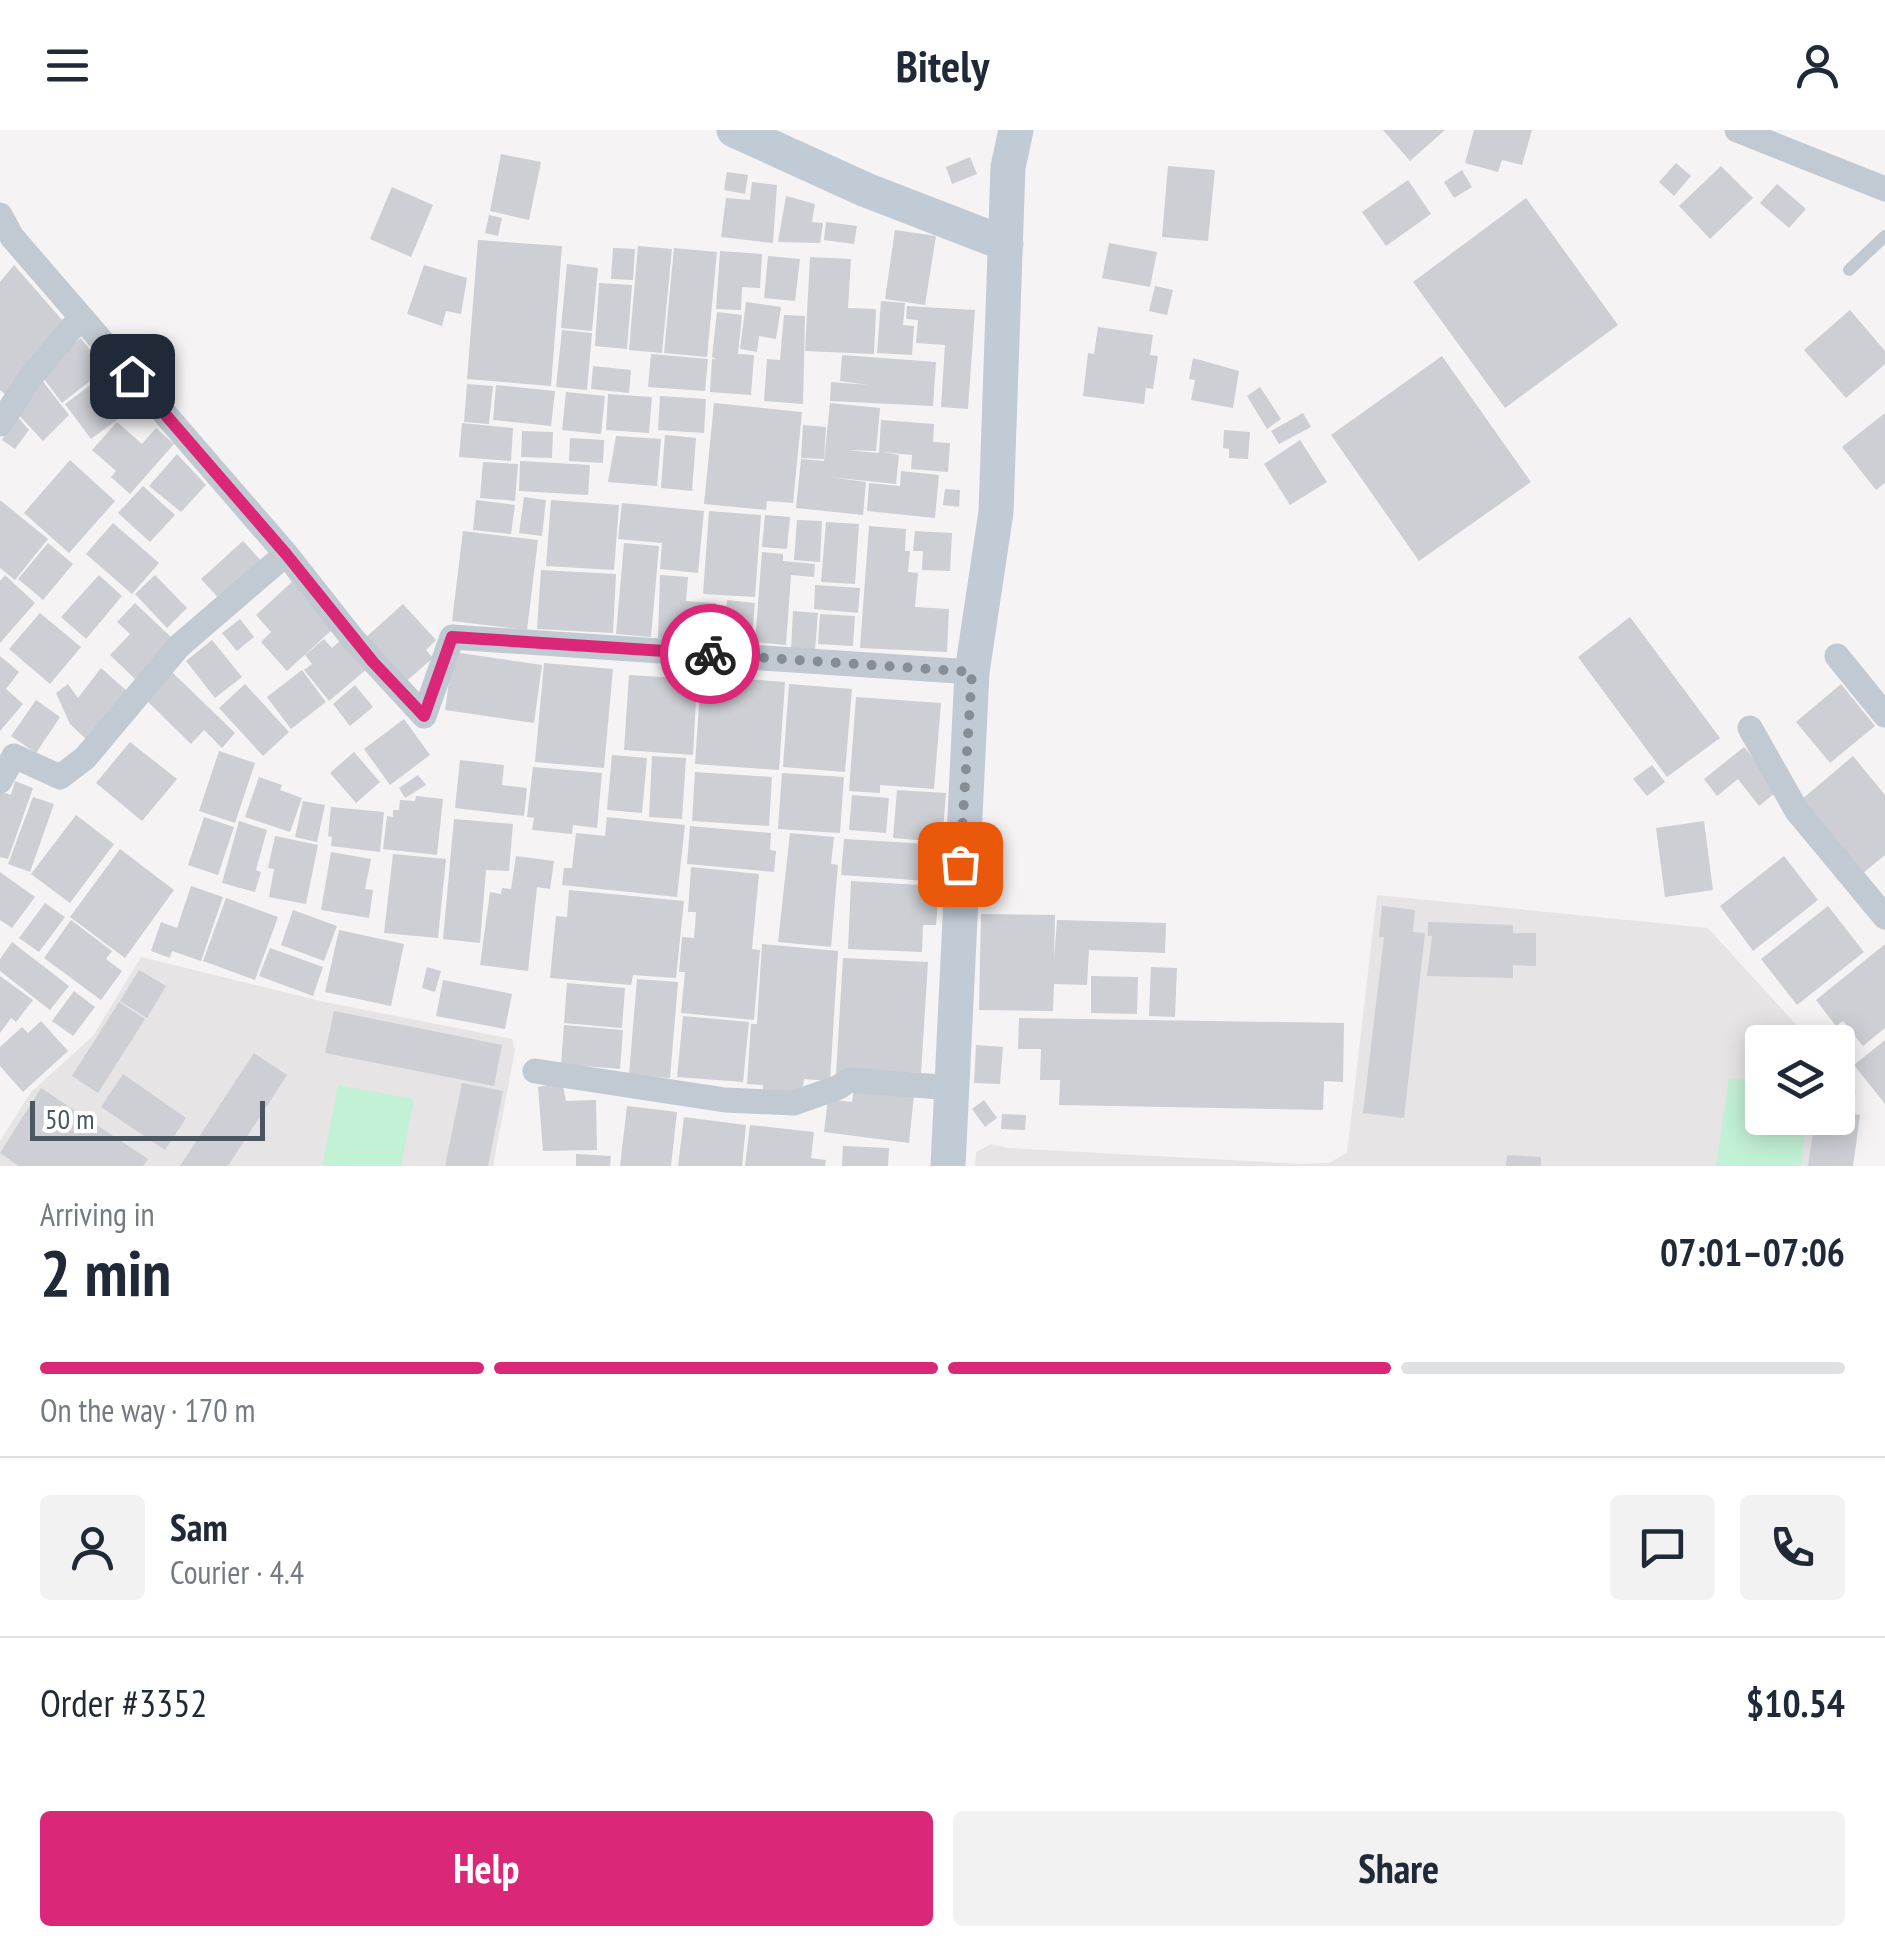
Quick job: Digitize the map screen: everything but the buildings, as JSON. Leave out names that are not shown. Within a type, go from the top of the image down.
[{"type":"street","points":[[734,130],[866,190],[1006,244]]},
{"type":"street","points":[[948,1166],[972,672],[996,512],[1008,167],[1016,130]]},
{"type":"street","points":[[1736,130],[1885,190]]},
{"type":"street","points":[[4,234],[81,317],[286,554],[353,639],[424,716],[452,637],[972,672]]},
{"type":"street","points":[[0,424],[30,378],[81,317]]},
{"type":"street","points":[[0,780],[7,749],[60,777],[85,758],[179,646],[286,554]]},
{"type":"street","points":[[1837,656],[1885,714]]},
{"type":"street","points":[[1750,728],[1797,810],[1885,916]]},
{"type":"street","points":[[535,1070],[725,1100],[794,1103],[839,1088],[849,1080],[953,1088]]},
{"type":"lane","points":[[1849,270],[1885,236]]},
{"type":"shaded area","points":[[1377,895],[1708,928],[1796,1025],[1745,1025],[1745,1135],[1850,1135],[1845,1166],[975,1166],[976,1152],[991,1144],[1304,1164],[1329,1163],[1347,1153]]},
{"type":"shaded area","points":[[141,957],[325,1002],[512,1039],[515,1050],[493,1166],[0,1166],[0,1141],[31,1092],[93,1036]]},
{"type":"green space","points":[[1729,1078],[1745,1080],[1745,1135],[1805,1135],[1801,1166],[1716,1166]]},
{"type":"green space","points":[[338,1085],[414,1099],[401,1166],[322,1166]]},
{"type":"way so far","points":[[710,654],[972,672],[960,864]]},
{"type":"route","points":[[132,376],[286,554],[353,639],[424,716],[452,637],[710,654]]}]
